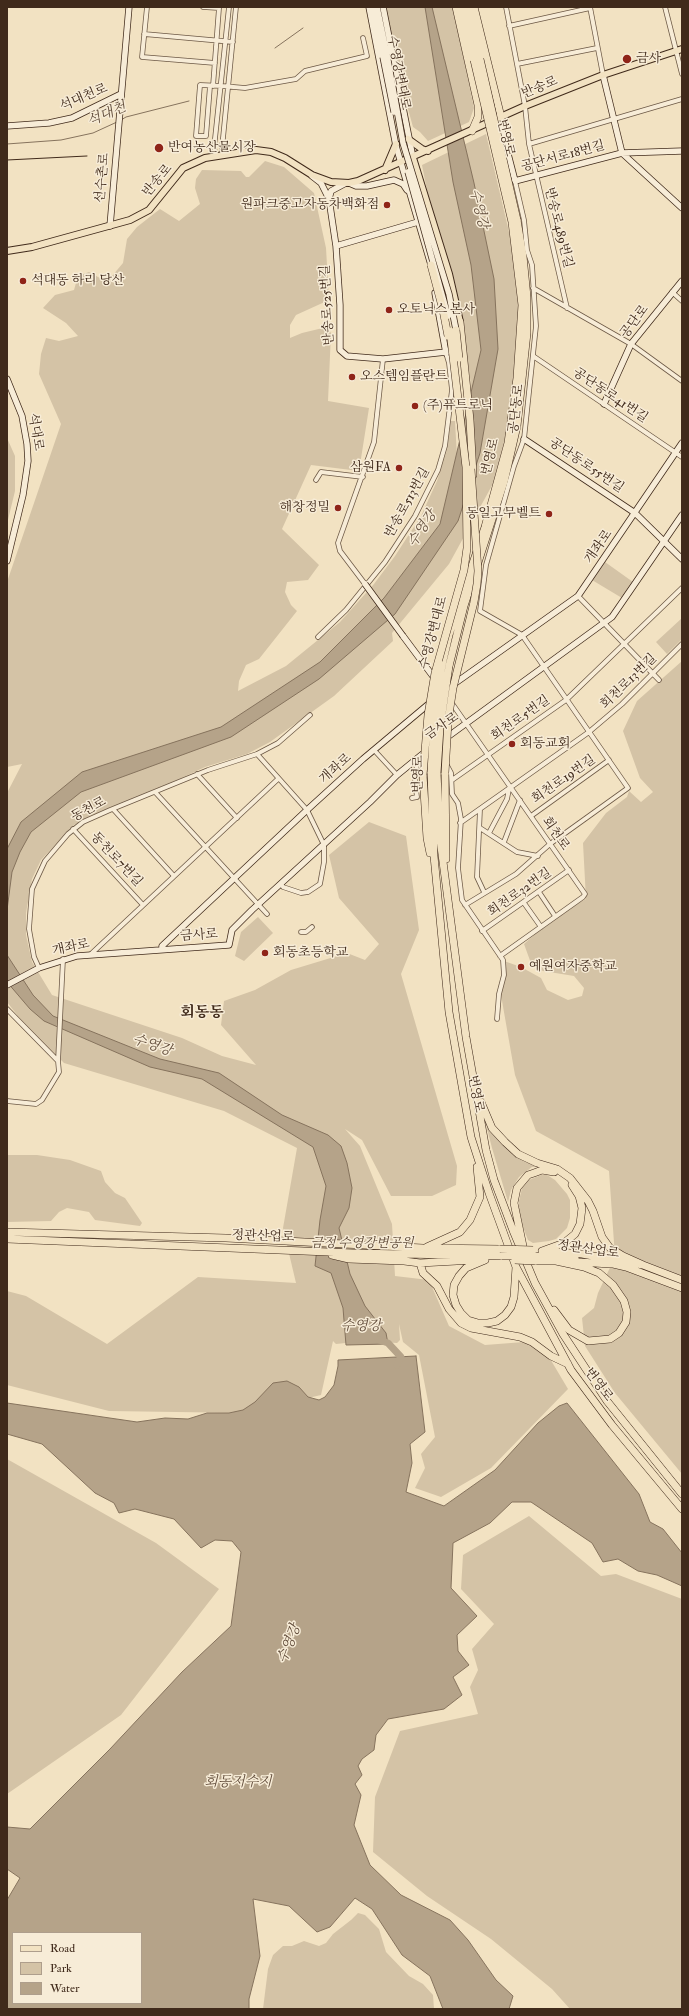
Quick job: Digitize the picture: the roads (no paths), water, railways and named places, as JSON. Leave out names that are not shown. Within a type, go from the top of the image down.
[{"type":"highway","points":[[456,7],[478,105],[478,117],[472,131]]},
{"type":"highway","name":"번영로","points":[[461,7],[477,60]]},
{"type":"highway","name":"번영로","points":[[468,7],[477,60],[514,221],[522,305],[517,378],[508,443],[485,527],[449,635],[446,666],[434,722],[441,773],[446,889],[466,1037],[486,1150],[494,1180],[514,1233],[541,1294],[563,1334],[594,1382],[682,1494]]},
{"type":"highway","points":[[474,7],[498,119]]},
{"type":"highway","points":[[431,265],[443,310],[448,338],[470,496]]},
{"type":"highway","points":[[460,322],[470,420],[470,496]]},
{"type":"highway","points":[[441,773],[452,688],[474,602],[477,584],[470,496],[453,330]]},
{"type":"highway","name":"수영강변대로","points":[[437,890],[427,838],[423,775],[428,715],[435,673],[464,570],[470,496]]},
{"type":"highway","name":"번영로","points":[[441,773],[431,805],[437,890],[449,1012],[471,1137],[489,1194],[516,1267],[568,1364],[612,1425],[682,1509]]},
{"type":"highway","points":[[475,1089],[492,1128],[505,1142],[518,1154],[537,1163],[557,1169],[570,1178],[594,1211],[602,1237],[610,1248],[643,1265]]},
{"type":"highway","points":[[423,1251],[460,1232],[470,1220],[478,1205],[480,1190],[471,1137]]},
{"type":"highway","points":[[527,1262],[516,1216],[514,1203],[515,1194],[517,1188],[528,1175],[542,1170],[558,1173],[567,1180],[579,1196],[582,1208],[580,1224],[575,1234],[564,1243],[542,1251]]},
{"type":"highway","points":[[7,1232],[226,1238],[423,1251],[534,1256],[584,1267],[599,1273],[613,1285],[624,1301],[627,1312],[626,1322],[619,1333],[610,1339],[588,1341],[569,1330],[541,1294]]},
{"type":"highway","name":"정관산업로","points":[[7,1239],[225,1248],[423,1251]]},
{"type":"highway","points":[[308,1250],[349,1259],[420,1263],[460,1259],[485,1260]]},
{"type":"highway","name":"정관산업로","points":[[534,1256],[542,1251],[582,1254],[643,1265],[682,1280]]},
{"type":"highway","points":[[516,1267],[514,1297],[511,1307],[506,1315],[497,1321],[488,1324],[468,1320],[461,1313],[456,1305],[453,1295],[454,1285],[466,1268],[502,1255],[534,1256]]},
{"type":"highway","name":"정관산업로","points":[[534,1256],[583,1259],[626,1267],[682,1288]]},
{"type":"highway","points":[[556,1261],[610,1264]]},
{"type":"highway","points":[[420,1263],[423,1272],[437,1286],[449,1309],[462,1323],[471,1328],[520,1337],[532,1342],[551,1356],[568,1364]]},
{"type":"highway","name":"번영로","points":[[674,1499],[682,1513]]},
{"type":"main road","points":[[121,94],[128,7]]},
{"type":"main road","points":[[369,7],[402,163],[431,265]]},
{"type":"main road","name":"수영강변대로","points":[[373,7],[385,56]]},
{"type":"main road","name":"수영강변대로","points":[[378,7],[398,144]]},
{"type":"main road","points":[[383,7],[408,139],[449,274],[460,322]]},
{"type":"main road","name":"반송로","points":[[7,251],[32,247],[130,220],[149,210],[183,168],[205,158],[256,150],[271,152],[285,158],[308,173],[331,182],[348,183],[402,163],[525,106],[603,75],[679,50]]},
{"type":"main road","points":[[385,56],[403,143],[449,294],[453,330]]},
{"type":"main road","points":[[603,75],[622,153],[682,208]]},
{"type":"main road","name":"석대천로","points":[[7,126],[49,123],[72,118],[121,94]]},
{"type":"main road","name":"선수촌로","points":[[110,226],[121,94]]},
{"type":"main road","name":"공단서로18번길","points":[[498,119],[515,181],[622,153],[682,151]]},
{"type":"main road","points":[[408,139],[428,151]]},
{"type":"main road","points":[[385,170],[398,144]]},
{"type":"main road","points":[[398,144],[453,330]]},
{"type":"main road","points":[[308,173],[321,183],[329,199]]},
{"type":"main road","points":[[329,199],[331,191],[348,183],[356,186],[367,186],[388,180],[398,180],[403,184],[411,198]]},
{"type":"main road","name":"반송로525번길","points":[[329,199],[336,246],[340,305],[340,350],[347,356],[383,359],[446,353]]},
{"type":"main road","points":[[418,223],[440,312],[446,353],[455,352],[459,344],[449,274]]},
{"type":"main road","points":[[336,246],[418,223]]},
{"type":"main road","name":"공단로","points":[[604,404],[631,344],[682,281]]},
{"type":"main road","name":"석대로","points":[[7,379],[22,416],[27,444],[28,461],[23,495],[7,561]]},
{"type":"main road","name":"공단동로55번길","points":[[524,439],[635,513],[682,559]]},
{"type":"main road","name":"개좌로","points":[[7,985],[38,968],[64,959],[91,954],[162,949],[162,946],[234,878],[374,750],[443,692],[578,596],[682,443]]},
{"type":"main road","name":"금사로","points":[[162,949],[229,944],[232,930],[324,845],[396,775],[421,755],[612,617],[682,515]]},
{"type":"main road","points":[[365,584],[443,692]]},
{"type":"main road","points":[[436,681],[458,681]]},
{"type":"street","points":[[147,7],[142,57],[215,63]]},
{"type":"street","points":[[203,7],[219,8],[215,63],[211,86],[206,136],[196,136],[200,85],[211,86],[222,86],[245,88],[296,79],[304,71],[367,56],[363,38]]},
{"type":"street","points":[[216,156],[214,148],[222,86],[229,7]]},
{"type":"street","points":[[223,155],[222,148],[236,7]]},
{"type":"street","name":"반송로489번길","points":[[506,7],[525,106],[529,144],[535,176],[567,308]]},
{"type":"street","points":[[665,7],[679,50],[682,74]]},
{"type":"street","points":[[509,26],[590,8],[603,75]]},
{"type":"street","points":[[144,34],[233,42]]},
{"type":"street","points":[[517,64],[597,48]]},
{"type":"street","points":[[529,144],[682,99]]},
{"type":"street","name":"공단동로","points":[[515,181],[524,220],[527,250],[532,265],[536,326],[524,439],[514,466],[486,565],[480,611],[522,635]]},
{"type":"street","points":[[533,288],[631,344],[682,381]]},
{"type":"street","points":[[672,292],[682,301]]},
{"type":"street","name":"반송로513번길","points":[[318,637],[346,610],[385,562],[415,516],[438,470],[445,446],[452,390],[449,363],[446,353]]},
{"type":"street","name":"공단동로41번길","points":[[533,356],[676,452]]},
{"type":"street","points":[[365,584],[340,551],[338,544],[363,477],[374,442],[383,359]]},
{"type":"street","points":[[676,452],[682,457]]},
{"type":"street","points":[[316,480],[321,472],[363,477]]},
{"type":"street","name":"회천로5번길","points":[[488,754],[566,700],[682,588]]},
{"type":"street","points":[[578,596],[659,680]]},
{"type":"street","points":[[522,635],[566,700]]},
{"type":"street","name":"회천로13번길","points":[[460,823],[589,732],[622,704],[682,644]]},
{"type":"street","name":"회천로","points":[[443,692],[467,723],[585,894],[584,897],[500,956]]},
{"type":"street","name":"회천로5번길","points":[[566,700],[589,732]]},
{"type":"street","name":"동천로","points":[[38,968],[34,957],[29,929],[32,889],[45,861],[73,829],[90,818],[197,774],[257,754],[278,743],[310,715]]},
{"type":"street","points":[[465,905],[484,892],[516,874],[550,844],[628,788],[589,732]]},
{"type":"street","points":[[442,740],[441,773],[452,780]]},
{"type":"street","points":[[374,750],[396,775]]},
{"type":"street","points":[[257,754],[307,810],[324,845],[324,862],[320,884],[308,892],[301,893],[291,891],[281,884]]},
{"type":"street","points":[[452,780],[488,754]]},
{"type":"street","points":[[412,798],[417,797],[417,764],[421,755],[442,756]]},
{"type":"street","name":"회천로19번길","points":[[531,816],[609,760]]},
{"type":"street","points":[[197,774],[237,818]]},
{"type":"street","name":"동천로7번길","points":[[91,954],[278,779]]},
{"type":"street","points":[[452,780],[452,794],[460,810],[458,868],[465,905],[503,960],[504,975],[499,994],[497,1019]]},
{"type":"street","points":[[489,834],[511,788]]},
{"type":"street","points":[[155,792],[267,914]]},
{"type":"street","points":[[504,842],[520,800]]},
{"type":"street","points":[[113,809],[174,876]]},
{"type":"street","points":[[480,809],[477,877],[484,892]]},
{"type":"street","points":[[480,828],[497,840],[504,842],[517,852],[538,856]]},
{"type":"street","name":"동천로7번길","points":[[73,829],[143,905]]},
{"type":"street","name":"회천로32번길","points":[[482,931],[569,870]]},
{"type":"street","points":[[539,892],[555,916]]},
{"type":"street","points":[[524,903],[541,927]]},
{"type":"street","points":[[301,932],[306,932],[312,927]]},
{"type":"street","points":[[7,1101],[36,1104],[42,1100],[59,1072],[58,1055],[64,959]]},
{"type":"street","points":[[7,1009],[58,1061]]},
{"type":"water","name":"수영강","points":[[425,7],[432,7],[474,183],[494,279],[498,349],[480,453],[458,521],[395,614],[319,679],[231,737],[81,792],[31,832],[20,852],[12,872],[7,910],[7,849],[21,822],[82,772],[221,727],[320,662],[384,598],[440,524],[481,350],[471,265],[453,182]]},
{"type":"water","name":"수영강","points":[[7,955],[33,995],[53,1016],[160,1059],[219,1073],[282,1115],[328,1135],[341,1146],[347,1163],[352,1188],[349,1208],[339,1228],[350,1274],[365,1306],[386,1333],[388,1344],[346,1345],[343,1308],[331,1273],[315,1266],[320,1220],[326,1186],[313,1147],[202,1079],[150,1067],[44,1021],[30,1009],[7,982]]},
{"type":"water","name":"회동저수지","points":[[416,1356],[425,1432],[410,1444],[412,1463],[406,1492],[444,1506],[495,1470],[538,1423],[559,1406],[567,1403],[639,1494],[650,1522],[663,1529],[682,1553],[682,1586],[657,1575],[638,1571],[618,1559],[603,1562],[592,1543],[531,1502],[512,1502],[490,1523],[453,1543],[451,1588],[477,1616],[457,1635],[458,1651],[469,1665],[453,1677],[462,1695],[444,1709],[388,1719],[376,1735],[374,1750],[362,1759],[358,1766],[362,1775],[355,1784],[361,1795],[354,1825],[370,1865],[401,1895],[450,1920],[468,1940],[496,1980],[513,1996],[509,2009],[443,2009],[430,1976],[402,1955],[372,1909],[355,1898],[330,1927],[317,1932],[289,1906],[253,1899],[260,1956],[249,1999],[249,2009],[7,2009],[7,1900],[20,1878],[7,1869],[7,1827],[30,1829],[110,1749],[182,1672],[231,1626],[241,1552],[232,1541],[215,1540],[201,1548],[174,1519],[135,1509],[119,1513],[114,1503],[95,1493],[42,1444],[7,1434],[7,1403],[137,1422],[165,1418],[188,1419],[207,1413],[229,1413],[243,1410],[255,1402],[273,1383],[287,1381],[299,1387],[308,1397],[319,1400],[325,1397],[334,1385],[338,1360]]},
{"type":"waterway","name":"석대천","points":[[275,48],[303,28]]},
{"type":"waterway","name":"석대천","points":[[121,120],[126,117],[189,101]]},
{"type":"waterway","name":"석대천","points":[[7,144],[61,140],[93,133],[117,122]]},
{"type":"waterway","name":"수영강","points":[[379,1340],[388,1343],[401,1357],[397,1365]]},
{"type":"tram line","points":[[7,160],[87,156]]},
{"type":"place","name":"금사","points":[[627,59]]},
{"type":"place","name":"반여농산물시장","points":[[159,148]]},
{"type":"place","name":"원파크중고자동차백화점","points":[[387,205]]},
{"type":"place","name":"석대동 하리 당산","points":[[23,281]]},
{"type":"place","name":"오토닉스 본사","points":[[389,310]]},
{"type":"place","name":"오스템임플란트","points":[[352,377]]},
{"type":"place","name":"(주)퓨트로닉","points":[[415,406]]},
{"type":"place","name":"삼원FA","points":[[399,468]]},
{"type":"place","name":"해창정밀","points":[[338,508]]},
{"type":"place","name":"동일고무벨트","points":[[549,514]]},
{"type":"place","name":"회동교회","points":[[512,744]]},
{"type":"place","name":"회동초등학교","points":[[265,953]]},
{"type":"place","name":"예원여자중학교","points":[[521,967]]},
{"type":"district","name":"회동동","points":[[202,1014]]},
{"type":"park label","name":"금정 수영강변공원","points":[[362,1244]]}]
